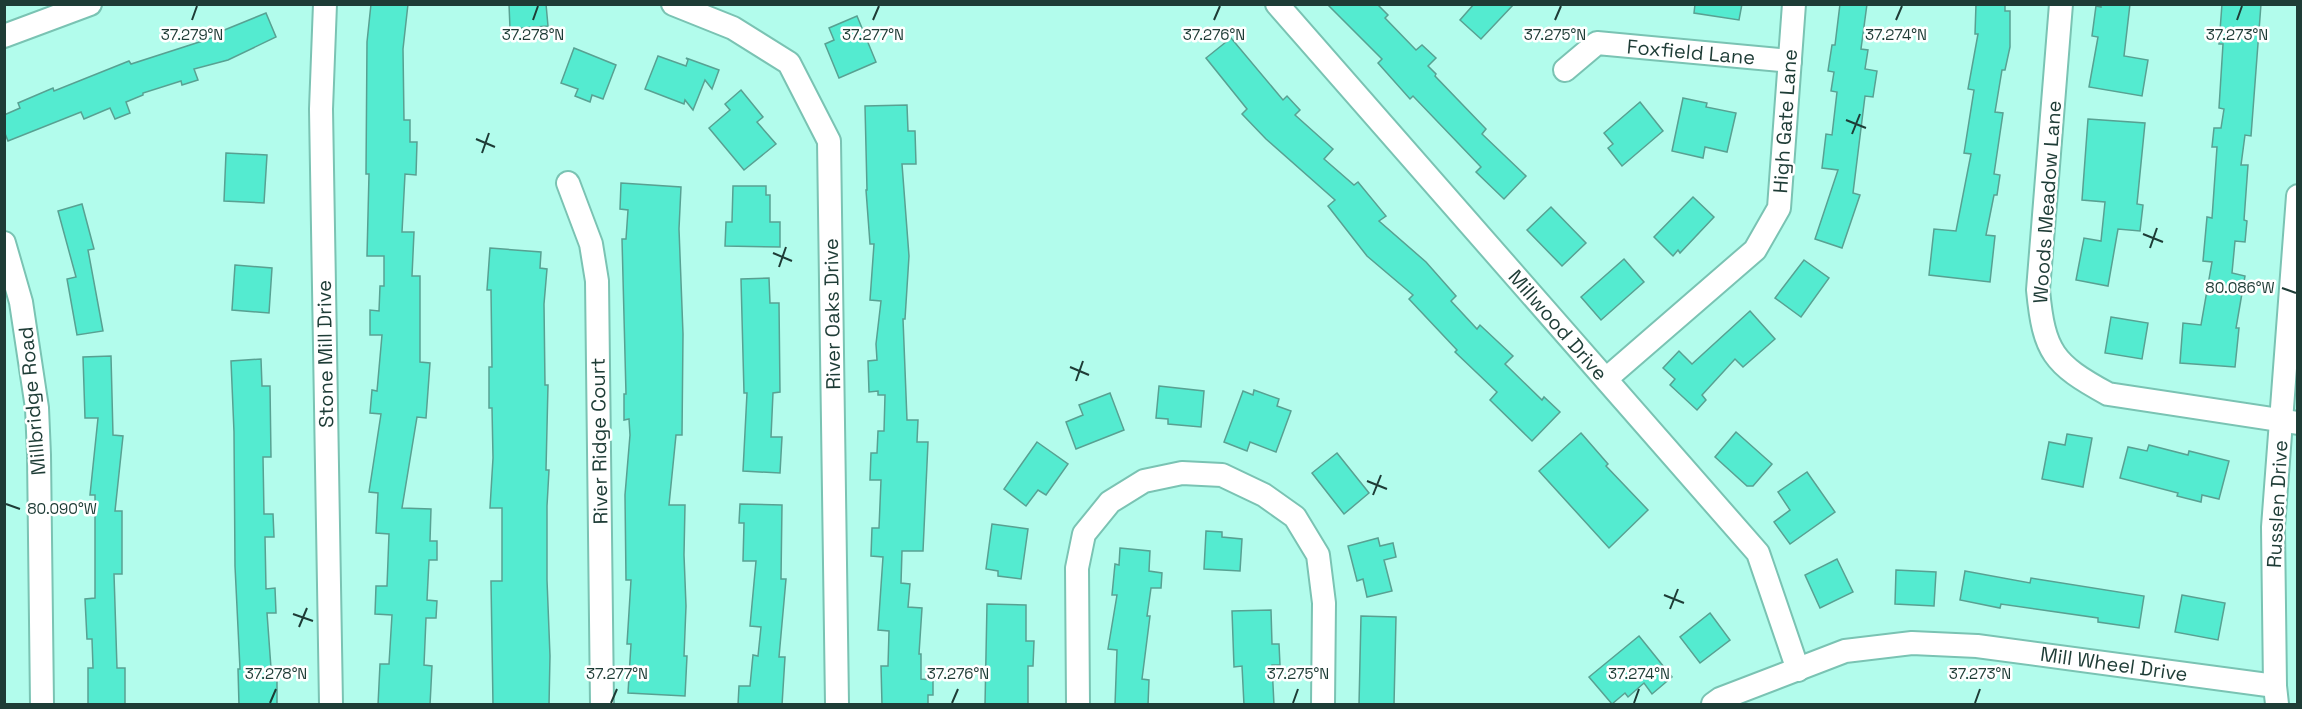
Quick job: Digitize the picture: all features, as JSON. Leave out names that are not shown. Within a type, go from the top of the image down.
[{"type":"street","points":[[4,36],[90,4]]},
{"type":"street","name":"Stone Mill Drive","points":[[325,4],[321,109],[331,705]]},
{"type":"street","name":"River Oaks Drive","points":[[673,4],[733,28],[789,63],[829,141],[837,705]]},
{"type":"street","name":"Millwood Drive","points":[[1277,4],[1758,553],[1798,670]]},
{"type":"street","name":"High Gate Lane","points":[[1606,380],[1755,250],[1779,208],[1794,4]]},
{"type":"street","name":"Woods Meadow Lane","points":[[2061,4],[2038,290],[2041,324],[2047,344],[2060,362],[2081,380],[2108,394],[2289,422]]},
{"type":"street","name":"Foxfield Lane","points":[[1565,70],[1598,43],[1790,61]]},
{"type":"street","name":"River Ridge Court","points":[[568,183],[591,244],[597,281],[602,705]]},
{"type":"street","name":"Russlen Drive","points":[[2276,695],[2273,527],[2289,422],[2298,196]]},
{"type":"street","name":"Millbridge Road","points":[[4,243],[21,302],[37,408],[42,705]]},
{"type":"street","points":[[1078,705],[1077,568],[1084,534],[1110,502],[1144,481],[1182,472],[1222,475],[1264,495],[1295,517],[1318,555],[1324,603],[1323,705]]},
{"type":"street","name":"Mill Wheel Drive","points":[[1713,705],[1720,699],[1845,651],[1912,643],[1989,648],[2276,695]]},
{"type":"building","points":[[371,4],[408,4],[403,49],[404,120],[410,120],[410,142],[417,142],[416,175],[405,174],[402,232],[414,232],[412,276],[420,276],[420,362],[430,363],[426,418],[417,417],[402,508],[431,509],[430,541],[437,541],[437,560],[429,560],[427,600],[437,601],[436,618],[426,618],[424,665],[432,666],[430,705],[378,705],[380,664],[389,664],[392,615],[375,614],[376,586],[387,586],[389,534],[376,533],[378,493],[369,492],[381,414],[370,413],[372,390],[377,391],[382,335],[370,335],[370,310],[379,311],[380,286],[384,286],[384,256],[367,256],[369,174],[366,174],[367,42]]},
{"type":"building","points":[[509,4],[546,4],[548,26],[510,29]]},
{"type":"building","points":[[1327,4],[1377,4],[1388,15],[1385,18],[1416,50],[1422,45],[1436,58],[1428,66],[1436,74],[1435,76],[1486,129],[1482,134],[1526,176],[1504,199],[1476,172],[1481,167],[1413,96],[1410,99],[1378,63],[1382,59]]},
{"type":"building","points":[[1474,4],[1514,4],[1481,39],[1460,20]]},
{"type":"building","points":[[1695,4],[1742,4],[1739,20],[1694,13]]},
{"type":"building","points":[[1840,4],[1867,4],[1861,49],[1868,50],[1865,69],[1877,71],[1873,97],[1865,96],[1853,193],[1860,195],[1842,248],[1815,239],[1838,170],[1822,168],[1826,134],[1832,135],[1837,92],[1831,91],[1834,72],[1828,71],[1832,45],[1835,45]]},
{"type":"building","points":[[1976,4],[2005,4],[2005,11],[2010,11],[2010,47],[2005,70],[2002,70],[1995,112],[2003,113],[1994,174],[2000,175],[1986,235],[1995,236],[1990,282],[1929,275],[1934,229],[1956,231],[1971,154],[1964,153],[1974,90],[1968,89],[1978,34],[1975,34]]},
{"type":"building","points":[[2101,4],[2130,4],[2124,56],[2148,60],[2142,96],[2089,87],[2098,37],[2092,36],[2096,6],[2101,7]]},
{"type":"building","points":[[2222,4],[2261,4],[2251,136],[2245,135],[2241,165],[2248,165],[2244,220],[2247,221],[2245,242],[2235,241],[2232,273],[2245,276],[2236,328],[2239,328],[2235,367],[2180,363],[2183,323],[2201,325],[2212,262],[2203,261],[2207,217],[2212,218],[2217,147],[2212,147],[2214,128],[2221,128],[2224,109],[2219,108],[2223,44],[2219,44]]},
{"type":"building","points":[[266,13],[276,37],[228,60],[194,69],[198,80],[182,85],[181,81],[143,93],[126,102],[130,113],[115,119],[110,108],[84,119],[81,112],[8,141],[4,131],[4,115],[20,108],[18,103],[129,61],[131,64],[218,36],[217,33]]},
{"type":"building","points":[[857,16],[876,62],[839,78],[825,44],[834,40],[829,28]]},
{"type":"building","points":[[1231,38],[1283,100],[1287,96],[1300,110],[1295,115],[1333,149],[1324,159],[1354,185],[1358,182],[1386,216],[1379,221],[1426,262],[1456,296],[1451,301],[1477,329],[1480,325],[1513,356],[1505,364],[1542,400],[1544,397],[1560,412],[1532,441],[1490,400],[1497,392],[1455,352],[1457,350],[1409,299],[1413,295],[1367,256],[1328,206],[1335,200],[1266,139],[1242,114],[1247,109],[1206,58]]},
{"type":"building","points":[[574,48],[616,65],[603,99],[592,95],[590,102],[575,96],[578,89],[561,83]]},
{"type":"building","points":[[658,56],[686,66],[688,60],[686,58],[719,70],[712,89],[705,80],[693,110],[685,100],[684,104],[645,89]]},
{"type":"building","points":[[741,90],[763,117],[757,122],[776,144],[744,170],[709,128],[730,110],[725,104]]},
{"type":"building","points":[[1683,98],[1707,103],[1706,107],[1736,113],[1727,152],[1705,147],[1703,158],[1672,151]]},
{"type":"building","points":[[1640,102],[1663,131],[1622,166],[1608,148],[1613,144],[1604,133]]},
{"type":"building","points":[[907,105],[908,131],[915,131],[916,164],[902,164],[909,256],[905,319],[903,319],[907,420],[918,420],[917,442],[928,442],[923,551],[902,551],[901,583],[910,584],[908,607],[922,608],[919,654],[921,654],[921,679],[933,680],[933,695],[928,695],[928,705],[882,705],[881,666],[888,666],[889,631],[878,630],[883,557],[871,556],[872,528],[879,528],[881,480],[870,480],[871,453],[877,453],[878,431],[884,431],[885,395],[878,395],[878,391],[869,392],[868,361],[877,360],[876,344],[881,301],[870,300],[874,244],[870,244],[866,190],[865,106]]},
{"type":"building","points":[[2088,119],[2145,123],[2137,204],[2143,205],[2140,231],[2118,229],[2108,286],[2076,280],[2084,238],[2101,241],[2105,202],[2082,200]]},
{"type":"building","points":[[226,153],[267,155],[264,203],[224,201]]},
{"type":"building","points":[[621,183],[681,187],[679,229],[683,334],[682,435],[676,435],[669,505],[685,505],[684,656],[687,656],[685,696],[628,693],[631,644],[627,644],[631,580],[626,580],[625,495],[630,435],[629,419],[624,420],[624,394],[626,394],[622,239],[626,239],[628,210],[620,209]]},
{"type":"building","points":[[733,186],[766,186],[766,195],[770,195],[770,222],[780,222],[780,247],[725,246],[726,222],[732,222]]},
{"type":"building","points":[[1693,197],[1714,217],[1680,253],[1678,250],[1673,256],[1654,237]]},
{"type":"building","points":[[82,204],[94,249],[88,250],[103,331],[77,335],[67,279],[76,277],[58,211]]},
{"type":"building","points":[[1551,207],[1586,243],[1562,266],[1527,230]]},
{"type":"building","points":[[490,248],[541,252],[540,268],[547,269],[544,304],[545,385],[548,385],[546,470],[549,470],[547,580],[549,705],[493,705],[491,581],[502,581],[502,508],[490,508],[493,458],[492,408],[489,408],[489,367],[492,367],[491,290],[487,290]]},
{"type":"building","points":[[1624,259],[1644,282],[1601,320],[1581,297]]},
{"type":"building","points":[[1804,260],[1829,278],[1801,317],[1775,298]]},
{"type":"building","points":[[235,265],[272,268],[269,313],[232,310]]},
{"type":"building","points":[[769,278],[770,303],[779,303],[780,392],[773,393],[771,437],[782,437],[780,473],[743,471],[747,393],[744,393],[741,279]]},
{"type":"building","points":[[1750,311],[1775,339],[1743,367],[1735,359],[1702,395],[1706,400],[1697,410],[1670,385],[1675,379],[1663,368],[1679,351],[1692,364]]},
{"type":"building","points":[[2111,317],[2148,323],[2142,359],[2105,353]]},
{"type":"building","points":[[111,356],[113,435],[123,436],[115,511],[122,511],[122,574],[114,574],[117,668],[125,668],[125,705],[88,705],[88,668],[93,668],[92,639],[87,639],[85,599],[95,598],[95,495],[90,495],[98,418],[85,418],[83,357]]},
{"type":"building","points":[[261,359],[262,386],[270,386],[271,457],[263,457],[264,514],[273,514],[274,537],[265,537],[266,589],[275,588],[276,613],[267,613],[271,668],[277,668],[277,705],[239,705],[238,669],[240,669],[235,566],[231,361]]},
{"type":"building","points":[[1159,386],[1204,391],[1201,427],[1168,424],[1168,419],[1156,418]]},
{"type":"building","points":[[1254,390],[1279,399],[1277,406],[1291,411],[1276,452],[1250,442],[1247,451],[1224,442],[1243,391],[1253,395]]},
{"type":"building","points":[[1110,393],[1124,430],[1076,449],[1066,422],[1083,415],[1079,405]]},
{"type":"building","points":[[1736,432],[1772,464],[1753,486],[1747,486],[1715,457]]},
{"type":"building","points":[[1581,433],[1608,464],[1606,466],[1648,510],[1609,548],[1539,471]]},
{"type":"building","points":[[2067,434],[2092,438],[2083,487],[2042,479],[2049,442],[2065,445]]},
{"type":"building","points":[[1037,442],[1068,464],[1046,495],[1038,490],[1026,506],[1004,489]]},
{"type":"building","points":[[2149,445],[2188,455],[2189,451],[2229,461],[2219,499],[2202,495],[2201,502],[2177,496],[2178,493],[2120,478],[2128,447],[2147,451]]},
{"type":"building","points":[[1337,453],[1369,493],[1344,514],[1312,473]]},
{"type":"building","points":[[1807,472],[1835,512],[1790,544],[1774,522],[1790,510],[1778,492]]},
{"type":"building","points":[[740,504],[782,505],[781,579],[786,579],[779,657],[785,657],[782,705],[738,705],[739,686],[750,686],[753,655],[758,656],[761,627],[750,626],[756,561],[743,561],[744,523],[739,523]]},
{"type":"building","points":[[992,524],[1028,529],[1021,579],[998,576],[998,571],[986,569]]},
{"type":"building","points":[[1206,531],[1222,532],[1222,537],[1242,539],[1240,571],[1204,569]]},
{"type":"building","points":[[1378,538],[1380,546],[1393,543],[1396,557],[1384,560],[1392,591],[1367,597],[1363,579],[1357,581],[1348,546]]},
{"type":"building","points":[[1120,548],[1150,551],[1149,571],[1162,573],[1161,588],[1151,588],[1147,616],[1150,616],[1142,679],[1149,680],[1148,705],[1115,705],[1117,650],[1108,649],[1117,595],[1112,595],[1115,564],[1119,565]]},
{"type":"building","points":[[1837,559],[1853,592],[1820,608],[1805,575]]},
{"type":"building","points":[[1896,570],[1936,572],[1934,606],[1895,604]]},
{"type":"building","points":[[1965,571],[2030,583],[2031,578],[2144,596],[2139,628],[2098,622],[2098,618],[2001,604],[2000,608],[1960,600]]},
{"type":"building","points":[[2182,595],[2225,603],[2218,640],[2175,632]]},
{"type":"building","points":[[987,604],[1026,605],[1026,641],[1034,641],[1033,666],[1028,666],[1028,705],[985,705]]},
{"type":"building","points":[[1271,610],[1272,644],[1279,644],[1280,665],[1272,665],[1274,705],[1244,705],[1242,666],[1234,667],[1232,611]]},
{"type":"building","points":[[1710,613],[1730,640],[1700,663],[1680,637]]},
{"type":"building","points":[[1361,616],[1396,617],[1394,705],[1359,705]]},
{"type":"building","points":[[1639,636],[1672,677],[1652,694],[1644,683],[1628,697],[1625,693],[1612,704],[1589,677]]}]
